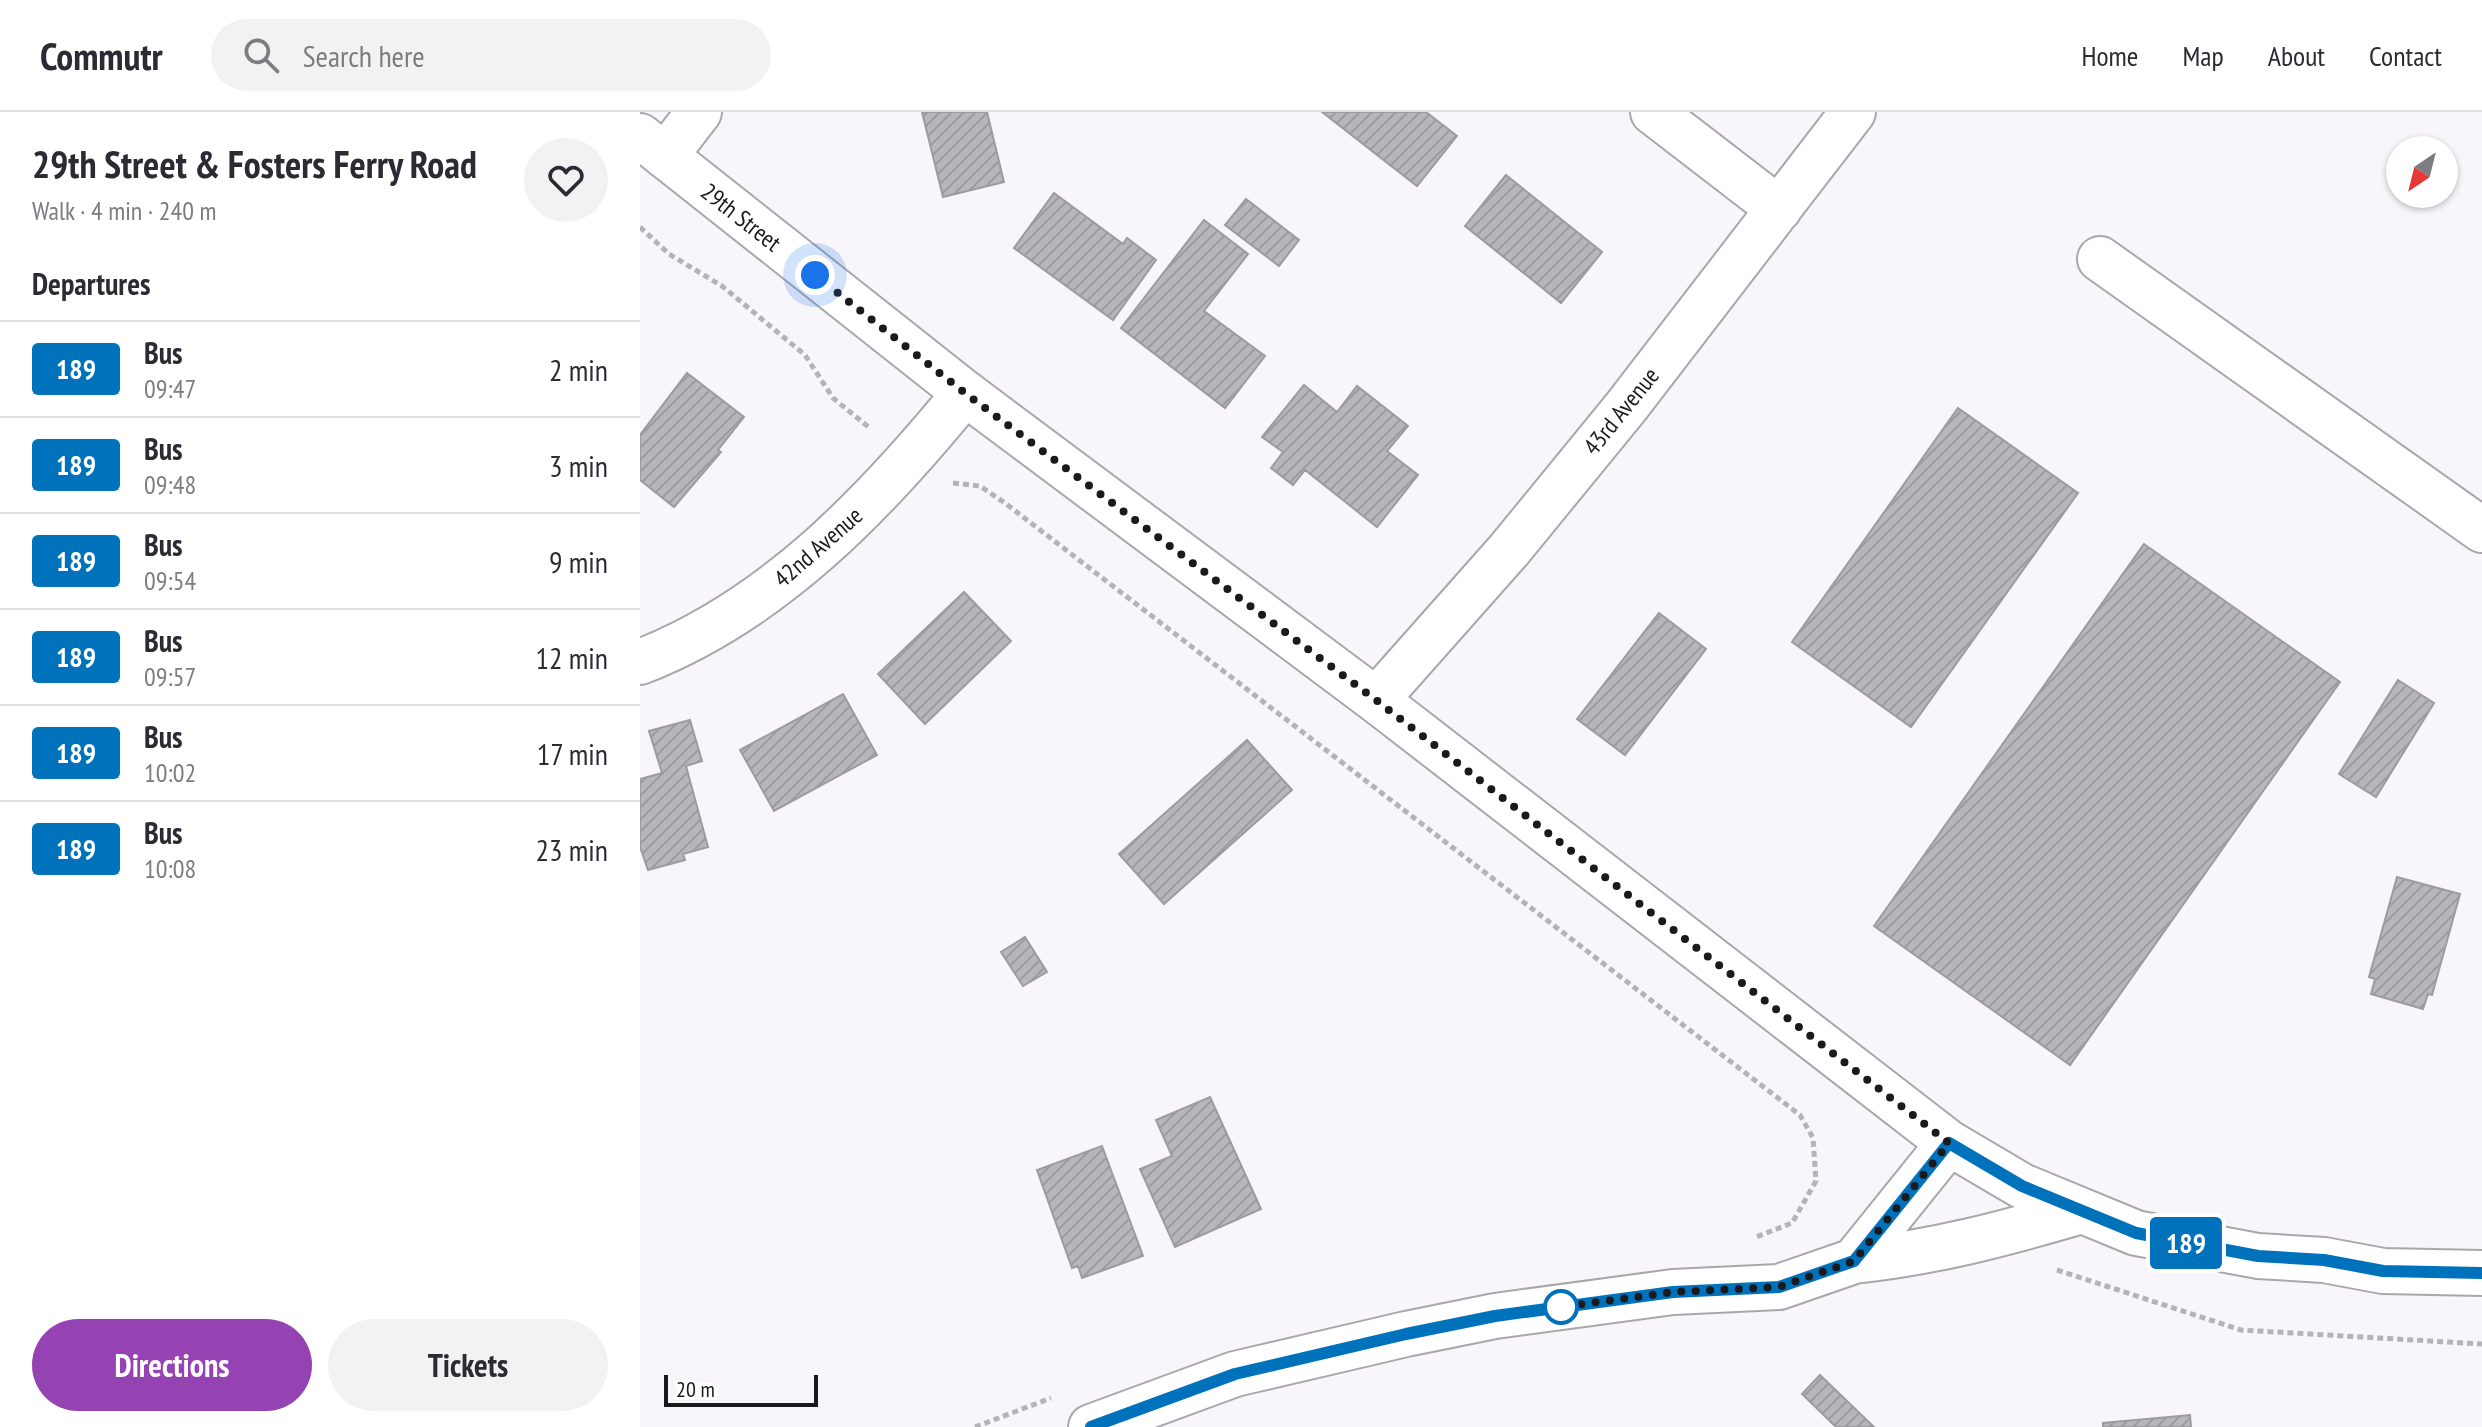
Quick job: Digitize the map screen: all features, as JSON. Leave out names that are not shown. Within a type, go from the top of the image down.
[{"type":"street","points":[[653,146],[699,112]]},
{"type":"street","points":[[1653,112],[1779,209]]},
{"type":"street","name":"43rd Avenue","points":[[1376,700],[1509,550],[1853,112]]},
{"type":"street","name":"29th Street","points":[[653,146],[965,393],[1376,700],[1949,1143],[2022,1186],[2136,1233],[2258,1256],[2324,1260],[2383,1271],[2482,1273]]},
{"type":"street","points":[[2100,259],[2482,530]]},
{"type":"street","name":"42nd Avenue","points":[[640,662],[703,631],[768,590],[815,554],[910,461],[965,393]]},
{"type":"street","points":[[1854,1261],[1949,1143]]},
{"type":"street","points":[[1091,1427],[1235,1374],[1406,1334],[1495,1316],[1673,1292],[1779,1287],[1854,1261],[1923,1254],[2082,1211]]},
{"type":"path","points":[[640,227],[669,254],[722,286],[805,355],[833,398],[934,484],[980,486],[1005,503],[1800,1115],[1813,1138],[1816,1181],[1792,1223],[1751,1240]]},
{"type":"path","points":[[2051,1269],[2241,1330],[2482,1344]]},
{"type":"path","points":[[975,1427],[1063,1393]]},
{"type":"building","points":[[922,112],[987,112],[1004,182],[943,197]]},
{"type":"building","points":[[1322,112],[1426,112],[1457,136],[1417,186]]},
{"type":"building","points":[[1506,175],[1602,252],[1561,303],[1465,226]]},
{"type":"building","points":[[1054,193],[1123,244],[1127,238],[1156,260],[1113,320],[1014,248]]},
{"type":"building","points":[[1246,199],[1299,240],[1279,266],[1225,225]]},
{"type":"building","points":[[1204,220],[1248,254],[1204,311],[1265,356],[1225,408],[1121,328]]},
{"type":"building","points":[[687,373],[744,417],[718,450],[721,452],[674,507],[640,480],[640,435]]},
{"type":"building","points":[[1304,385],[1337,412],[1357,386],[1408,426],[1387,451],[1418,475],[1377,527],[1305,470],[1293,485],[1271,468],[1283,452],[1262,437]]},
{"type":"building","points":[[1958,408],[2078,493],[1911,727],[1792,642]]},
{"type":"building","points":[[2144,544],[2340,682],[2070,1065],[1874,926]]},
{"type":"building","points":[[964,592],[1011,641],[925,724],[878,674]]},
{"type":"building","points":[[1659,613],[1706,649],[1625,755],[1577,719]]},
{"type":"building","points":[[2398,680],[2434,703],[2376,797],[2339,774]]},
{"type":"building","points":[[843,694],[877,755],[774,811],[740,750]]},
{"type":"building","points":[[690,720],[702,761],[686,766],[708,847],[683,854],[685,860],[648,870],[640,847],[640,779],[662,773],[649,731]]},
{"type":"building","points":[[1247,740],[1292,790],[1164,904],[1119,854]]},
{"type":"building","points":[[2397,877],[2460,894],[2432,995],[2428,994],[2423,1009],[2371,994],[2375,979],[2369,977]]},
{"type":"building","points":[[1025,937],[1047,972],[1023,986],[1001,952]]},
{"type":"building","points":[[1210,1097],[1261,1209],[1175,1247],[1140,1169],[1172,1156],[1156,1120]]},
{"type":"building","points":[[1102,1146],[1143,1256],[1082,1278],[1078,1266],[1072,1268],[1037,1170]]},
{"type":"building","points":[[1820,1375],[1874,1427],[1836,1427],[1802,1394]]},
{"type":"building","points":[[2190,1415],[2191,1427],[2103,1427],[2103,1423]]},
{"type":"bus line","name":"189","points":[[1091,1427],[1235,1374],[1406,1334],[1495,1316],[1673,1292],[1779,1287],[1854,1261],[1949,1143],[2022,1186],[2136,1233],[2258,1256],[2324,1260],[2383,1271],[2482,1273]]},
{"type":"route","points":[[815,275],[965,393],[1376,700],[1949,1143],[1854,1261],[1779,1287],[1673,1292],[1561,1307]]}]
